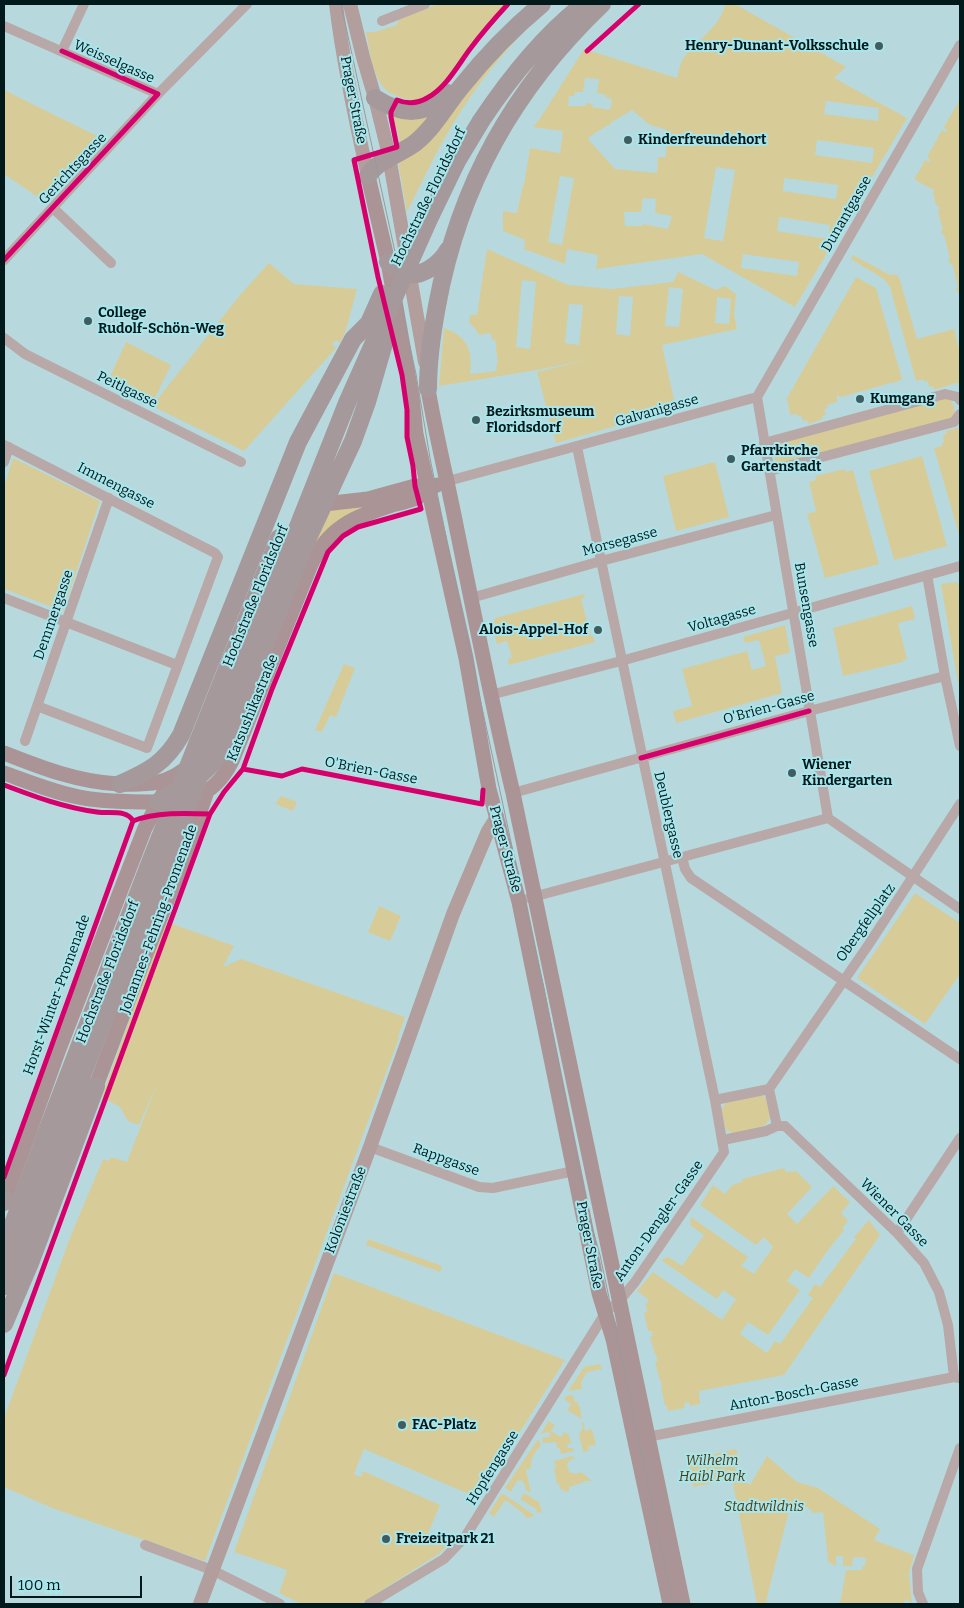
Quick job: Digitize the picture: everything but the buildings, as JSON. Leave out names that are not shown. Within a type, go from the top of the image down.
[{"type":"highway","points":[[368,176],[372,170],[416,142],[506,37],[542,4]]},
{"type":"highway","points":[[506,76],[537,32],[566,4]]},
{"type":"highway","points":[[506,76],[584,4]]},
{"type":"highway","points":[[388,262],[405,273],[414,274],[432,268],[446,254],[476,178],[504,122],[541,68],[602,4]]},
{"type":"highway","name":"Hochstraße Floridsdorf","points":[[51,1138],[347,403],[393,298],[457,161],[506,76]]},
{"type":"highway","name":"Hochstraße Floridsdorf","points":[[51,1138],[151,860],[281,533],[369,323],[437,173],[470,116],[506,76]]},
{"type":"highway","points":[[375,98],[400,111],[420,110],[435,104],[450,91],[464,84]]},
{"type":"highway","points":[[428,389],[431,342],[441,286],[452,241]]},
{"type":"highway","points":[[170,790],[206,772],[224,748],[308,538],[346,458],[360,423],[386,334],[393,298]]},
{"type":"highway","points":[[120,784],[152,769],[160,763],[175,746],[181,735],[287,466],[303,431],[353,339],[369,323]]},
{"type":"highway","points":[[4,1324],[30,1263],[96,1086]]},
{"type":"highway","points":[[4,1249],[51,1138]]},
{"type":"highway","points":[[4,1286],[51,1138]]},
{"type":"main road","name":"Prager Straße","points":[[368,176],[388,262],[412,397],[416,434],[468,666],[489,789],[519,902],[599,1296],[606,1312],[670,1604]]},
{"type":"main road","name":"Prager Straße","points":[[428,389],[490,695],[513,793],[683,1604]]},
{"type":"main road","points":[[4,1200],[50,1072],[146,828],[170,790],[197,756],[205,741],[285,539],[297,519],[306,510],[317,505],[368,499],[415,486],[429,488],[448,481]]},
{"type":"main road","name":"Katsushikastraße","points":[[4,754],[75,778],[99,783],[140,785],[196,797],[207,791],[223,777],[232,761],[310,567],[324,542],[337,529],[353,519],[418,497],[429,488]]},
{"type":"main road","name":"Katsushikastraße","points":[[4,773],[27,782],[83,798],[123,802],[170,790]]},
{"type":"main road","points":[[170,790],[190,814],[192,833]]},
{"type":"main road","points":[[96,1086],[192,833],[196,828],[207,791]]},
{"type":"main road","points":[[497,817],[504,810],[513,793]]},
{"type":"main road","points":[[123,802],[137,810],[146,828]]},
{"type":"main road","points":[[574,1171],[592,1172]]},
{"type":"street","points":[[62,51],[84,4]]},
{"type":"street","name":"Gerichtsgasse","points":[[4,260],[158,94],[247,4]]},
{"type":"street","name":"Prager Straße","points":[[336,4],[350,91],[368,176]]},
{"type":"street","name":"Prager Straße","points":[[350,4],[362,58],[375,98],[390,158],[428,389]]},
{"type":"street","points":[[382,21],[425,4]]},
{"type":"street","name":"Weisselgasse","points":[[4,26],[158,94]]},
{"type":"street","name":"Dunantgasse","points":[[757,397],[960,45]]},
{"type":"street","points":[[53,208],[111,263]]},
{"type":"street","name":"Peitlgasse","points":[[4,338],[25,354],[241,462]]},
{"type":"street","points":[[764,443],[935,396],[945,394],[960,398]]},
{"type":"street","name":"Bunsengasse","points":[[757,397],[828,818]]},
{"type":"street","name":"Galvanigasse","points":[[448,481],[757,397]]},
{"type":"street","points":[[769,471],[954,422],[960,414]]},
{"type":"street","points":[[4,462],[6,446]]},
{"type":"street","name":"Immengasse","points":[[6,446],[217,555],[217,560],[177,665]]},
{"type":"street","name":"Deublergasse","points":[[577,447],[723,1140]]},
{"type":"street","name":"Demmergasse","points":[[25,741],[109,498]]},
{"type":"street","name":"Morsegasse","points":[[471,598],[601,560],[776,515]]},
{"type":"street","name":"Voltagasse","points":[[490,695],[621,662],[960,566]]},
{"type":"street","points":[[927,575],[960,746]]},
{"type":"street","points":[[4,598],[177,665],[147,748],[37,706]]},
{"type":"street","name":"O'Brien-Gasse","points":[[513,793],[810,711],[945,676]]},
{"type":"street","points":[[914,878],[960,804]]},
{"type":"street","name":"Koloniestraße","points":[[200,1604],[370,1147],[453,914],[488,831],[497,817]]},
{"type":"street","points":[[519,902],[664,861],[828,818],[960,909]]},
{"type":"street","points":[[682,857],[685,869],[692,878],[843,980],[769,1089],[715,1100]]},
{"type":"street","name":"Obergfellplatz","points":[[914,878],[843,980],[960,1059]]},
{"type":"street","name":"Horst-Winter-Promenade","points":[[50,1072],[56,1078],[87,1088],[96,1086]]},
{"type":"street","points":[[723,1140],[766,1131],[776,1126],[769,1089]]},
{"type":"street","name":"Wiener Gasse","points":[[776,1126],[785,1126],[897,1233],[924,1263],[939,1292],[948,1325],[957,1378]]},
{"type":"street","points":[[897,1233],[960,1138]]},
{"type":"street","name":"Anton-Dengler-Gasse","points":[[606,1312],[620,1300],[634,1282],[724,1152],[723,1140]]},
{"type":"street","name":"Rappgasse","points":[[370,1147],[479,1187],[492,1188],[574,1171]]},
{"type":"street","name":"Hopfengasse","points":[[369,1604],[444,1559],[466,1537],[606,1312]]},
{"type":"street","name":"Anton-Bosch-Gasse","points":[[634,1440],[957,1378]]},
{"type":"street","points":[[923,1604],[918,1592],[917,1569],[960,1448]]},
{"type":"street","points":[[145,1545],[212,1570],[280,1604]]},
{"type":"green space","points":[[438,4],[506,4],[445,81],[423,98],[417,100],[404,99],[387,91],[378,79],[370,55],[366,32],[375,32],[397,25],[399,19]]},
{"type":"green space","points":[[549,4],[552,4],[503,54],[471,96],[439,148],[407,212],[398,162],[471,82]]},
{"type":"green space","points":[[725,4],[735,4],[846,67],[834,78],[907,118],[795,307],[702,254],[596,269],[598,255],[567,249],[565,264],[524,249],[525,240],[503,231],[503,211],[517,213],[530,148],[560,153],[563,131],[533,127],[584,49],[677,78],[683,58],[714,26],[723,12]],"holes":[[[585,78],[599,79],[597,93],[612,99],[610,110],[592,107],[593,104],[586,103],[586,106],[568,106],[569,96],[574,96],[575,92],[583,92]],[[826,101],[879,108],[878,121],[824,114]],[[632,110],[650,125],[667,130],[666,157],[658,157],[657,173],[615,169],[588,139],[610,125],[610,123]],[[817,140],[874,148],[872,163],[815,155]],[[716,167],[735,170],[723,241],[704,238]],[[560,176],[574,178],[562,245],[548,242]],[[784,178],[838,185],[836,199],[783,191]],[[643,198],[656,199],[655,213],[672,216],[668,229],[643,224],[642,226],[625,226],[624,212],[641,212]],[[779,217],[830,225],[828,239],[777,231]],[[743,254],[799,262],[797,276],[741,268]]]},
{"type":"green space","points":[[4,90],[99,137],[45,202],[4,174]]},
{"type":"green space","points":[[959,101],[960,291],[957,292],[956,288],[958,287],[952,263],[950,264],[948,259],[950,258],[944,235],[942,235],[941,231],[943,230],[938,212],[940,208],[936,205],[934,190],[915,180],[915,178],[925,160],[929,162],[930,160],[927,157],[942,130],[946,132],[947,130],[944,127]]},
{"type":"green space","points":[[434,112],[401,147],[393,114]]},
{"type":"green space","points":[[487,249],[568,285],[612,289],[673,282],[678,272],[716,290],[725,286],[736,294],[734,314],[737,329],[662,345],[676,409],[556,443],[537,372],[588,360],[439,386],[444,328],[459,336],[467,345],[471,358],[470,374],[497,371],[495,339],[492,340],[491,333],[479,335],[469,323],[470,315],[477,315]],"holes":[[[522,280],[536,282],[530,349],[516,347]],[[669,287],[683,289],[679,327],[665,326]],[[619,296],[633,297],[630,336],[616,334]],[[717,297],[731,299],[729,324],[715,323]],[[569,304],[583,305],[579,345],[565,343]]]},
{"type":"green space","points":[[853,255],[890,275],[895,274],[899,277],[917,339],[954,329],[960,353],[960,384],[956,383],[934,390],[933,386],[929,387],[928,381],[924,382],[924,379],[916,381],[890,287],[884,279],[851,259]]},
{"type":"green space","points":[[269,263],[294,284],[357,289],[346,330],[340,343],[336,340],[332,344],[336,348],[244,451],[152,406],[240,295]]},
{"type":"green space","points":[[856,277],[876,288],[902,379],[895,383],[841,397],[837,395],[837,402],[827,405],[828,408],[824,409],[826,415],[822,416],[823,419],[808,424],[807,420],[803,421],[801,415],[790,415],[787,398]]},
{"type":"green space","points":[[126,342],[171,365],[154,400],[109,379]]},
{"type":"green space","points":[[947,397],[955,410],[954,416],[948,420],[780,465],[776,463],[773,451],[776,444]]},
{"type":"green space","points":[[960,427],[960,538],[934,448],[942,446],[944,442],[943,436],[946,434],[946,431]]},
{"type":"green space","points":[[922,456],[947,546],[894,560],[869,471]]},
{"type":"green space","points":[[13,458],[100,501],[63,611],[4,589],[4,487]]},
{"type":"green space","points":[[715,462],[729,517],[676,531],[663,476]]},
{"type":"green space","points":[[845,469],[846,472],[853,470],[879,564],[825,578],[807,514],[816,511],[809,482],[816,480],[815,476]]},
{"type":"green space","points":[[370,503],[312,549],[331,507]]},
{"type":"green space","points":[[958,582],[960,592],[960,694],[941,584]]},
{"type":"green space","points":[[584,594],[585,598],[581,599],[591,636],[593,636],[595,642],[509,665],[508,659],[512,657],[507,641],[497,644],[491,622],[495,621],[495,618]]},
{"type":"green space","points":[[912,606],[915,619],[898,623],[907,659],[903,660],[903,662],[843,676],[833,628]]},
{"type":"green space","points":[[785,625],[790,653],[775,656],[782,693],[676,723],[673,711],[692,706],[682,669],[747,651],[752,670],[766,666],[759,640],[745,643],[743,637]]},
{"type":"green space","points":[[344,664],[355,668],[336,717],[330,715],[322,732],[315,730]]},
{"type":"green space","points":[[281,796],[297,802],[293,811],[275,804]]},
{"type":"green space","points":[[915,893],[960,923],[960,974],[925,1024],[857,978]]},
{"type":"green space","points":[[379,906],[401,916],[390,941],[368,932]]},
{"type":"green space","points":[[164,921],[234,946],[223,967],[241,959],[405,1017],[399,1038],[205,1561],[52,1508],[4,1487],[4,1418],[71,1235],[103,1159],[109,1161],[111,1157],[127,1162],[156,1086],[139,1125],[128,1121],[120,1107],[102,1097]]},
{"type":"green space","points":[[753,1096],[763,1096],[768,1102],[770,1114],[768,1122],[763,1126],[740,1132],[733,1133],[726,1130],[721,1110],[726,1103]]},
{"type":"green space","points":[[784,1168],[786,1172],[796,1171],[812,1187],[787,1214],[797,1224],[833,1186],[850,1202],[841,1213],[848,1221],[842,1228],[844,1230],[809,1278],[795,1269],[787,1281],[800,1290],[768,1335],[748,1322],[740,1334],[767,1353],[775,1341],[780,1344],[813,1298],[808,1295],[815,1284],[820,1287],[856,1239],[854,1237],[869,1220],[880,1235],[784,1375],[699,1391],[700,1404],[690,1406],[689,1402],[684,1403],[685,1408],[668,1411],[667,1406],[665,1406],[662,1385],[655,1362],[658,1361],[650,1337],[653,1336],[651,1331],[648,1331],[644,1313],[647,1312],[645,1306],[649,1300],[637,1291],[653,1272],[722,1320],[736,1299],[723,1290],[717,1299],[661,1260],[668,1257],[682,1266],[704,1235],[690,1225],[691,1217],[748,1257],[741,1266],[754,1274],[773,1247],[764,1237],[756,1245],[700,1205],[713,1185],[725,1194],[732,1185],[742,1182],[742,1179]]},
{"type":"green space","points":[[368,1239],[442,1266],[440,1272],[366,1245]]},
{"type":"green space","name":"FAC-Platz","points":[[334,1273],[565,1360],[495,1472],[493,1472],[476,1497],[364,1449],[354,1474],[361,1477],[363,1471],[440,1505],[428,1533],[449,1542],[440,1553],[360,1604],[301,1604],[279,1593],[287,1570],[234,1552]]},
{"type":"green space","points":[[600,1364],[602,1369],[587,1372],[581,1382],[582,1389],[568,1391],[584,1367]]},
{"type":"green space","points":[[573,1395],[575,1402],[577,1401],[579,1407],[581,1407],[582,1419],[567,1410],[571,1404],[564,1399],[566,1396]]},
{"type":"green space","points":[[548,1421],[555,1425],[551,1431],[561,1437],[564,1432],[569,1435],[571,1443],[567,1444],[568,1448],[573,1448],[574,1451],[561,1454],[556,1442],[543,1443],[542,1438],[548,1438],[551,1434],[548,1432],[541,1434]]},
{"type":"green space","points":[[584,1422],[585,1431],[592,1429],[596,1445],[588,1446],[589,1451],[583,1452],[579,1434]]},
{"type":"green space","points":[[538,1439],[541,1445],[533,1456],[531,1468],[526,1470],[531,1493],[526,1490],[521,1480],[517,1481],[511,1492],[505,1488]]},
{"type":"green space","points":[[736,1449],[740,1464],[735,1466],[738,1477],[750,1485],[767,1456],[797,1482],[818,1488],[880,1529],[874,1540],[914,1555],[909,1573],[912,1603],[906,1599],[904,1603],[906,1604],[840,1604],[846,1570],[862,1570],[862,1566],[865,1566],[866,1558],[853,1557],[852,1566],[843,1566],[843,1556],[836,1556],[836,1566],[827,1561],[823,1512],[812,1513],[808,1507],[790,1507],[766,1604],[757,1604],[732,1479],[693,1487],[688,1460]]},
{"type":"green space","points":[[572,1456],[575,1458],[567,1464],[569,1472],[576,1474],[581,1472],[591,1481],[584,1481],[569,1487],[569,1491],[564,1492],[564,1489],[561,1490],[559,1484],[557,1484],[554,1461]]},
{"type":"green space","points":[[502,1493],[534,1516],[526,1518],[523,1513],[505,1500],[494,1517],[489,1513]]},
{"type":"green space","points":[[524,1493],[539,1502],[542,1512],[537,1513],[536,1509],[520,1499]]},
{"type":"tram line","points":[[341,4],[395,252],[404,320],[459,601],[544,988],[587,1210],[600,1255],[673,1604]]},
{"type":"cycle path","name":"Johannes-Fehring-Promenade","points":[[4,1375],[210,814],[224,792],[243,769],[272,689],[328,552],[343,536],[358,527],[421,509],[407,437],[407,410],[402,375],[378,277],[354,160],[397,147],[391,117],[391,112],[397,100],[408,103],[416,102],[434,94],[451,76],[479,37],[508,4]]},
{"type":"cycle path","points":[[587,51],[639,4]]},
{"type":"cycle path","points":[[4,260],[158,94],[62,51]]},
{"type":"cycle path","points":[[641,758],[809,711]]},
{"type":"cycle path","points":[[243,769],[282,776],[302,769],[482,804],[483,790]]},
{"type":"cycle path","points":[[4,785],[73,808],[97,812],[122,813],[133,821]]},
{"type":"cycle path","name":"Johannes-Fehring-Promenade","points":[[133,821],[151,816],[180,813],[210,814]]},
{"type":"cycle path","points":[[4,1177],[133,821]]},
{"type":"place","name":"Henry-Dunant-Volksschule","points":[[879,46]]},
{"type":"place","name":"Kinderfreundehort","points":[[628,140]]},
{"type":"place","name":"College Rudolf-Schön-Weg","points":[[88,321]]},
{"type":"place","name":"Kumgang","points":[[860,399]]},
{"type":"place","name":"Bezirksmuseum Floridsdorf","points":[[476,420]]},
{"type":"place","name":"Pfarrkirche Gartenstadt","points":[[731,459]]},
{"type":"place","name":"Alois-Appel-Hof","points":[[598,630]]},
{"type":"place","name":"Wiener Kindergarten","points":[[792,773]]},
{"type":"place","name":"FAC-Platz","points":[[402,1425]]},
{"type":"place","name":"Freizeitpark 21","points":[[386,1539]]},
{"type":"park label","name":"Wilhelm Haibl Park","points":[[712,1469]]},
{"type":"park label","name":"Stadtwildnis","points":[[764,1507]]}]
